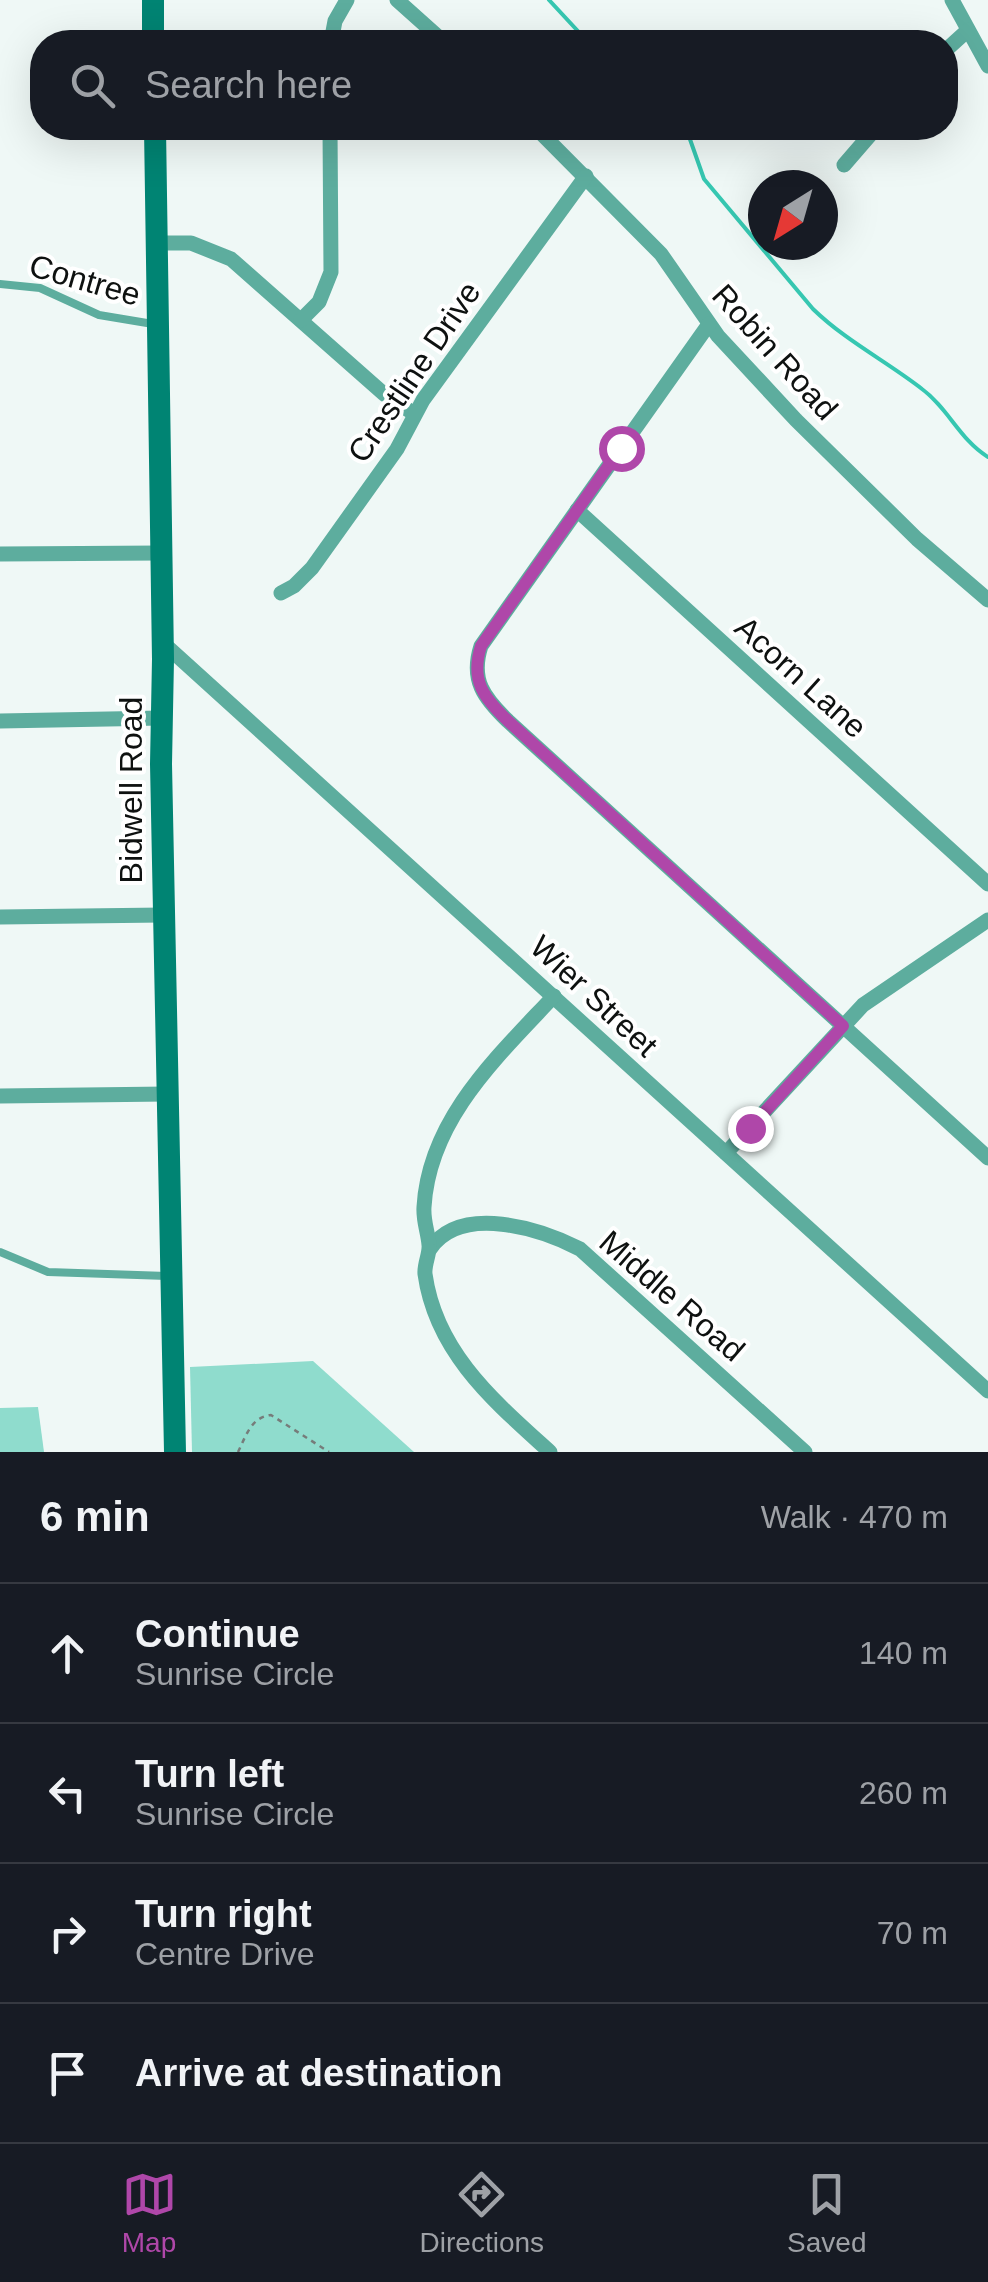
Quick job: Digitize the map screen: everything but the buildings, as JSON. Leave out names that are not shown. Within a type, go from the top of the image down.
[{"type":"street","points":[[153,0],[153,30]]},
{"type":"street","points":[[334,30],[347,0]]},
{"type":"street","points":[[396,0],[430,30]]},
{"type":"street","points":[[952,0],[988,66]]},
{"type":"street","points":[[958,39],[968,30]]},
{"type":"street","name":"Bidwell Road","points":[[154,140],[163,914],[176,1452]]},
{"type":"street","points":[[300,320],[320,302],[331,272],[330,140]]},
{"type":"street","name":"Robin Road","points":[[548,140],[661,254],[709,324],[853,479],[988,600]]},
{"type":"street","points":[[844,166],[863,140]]},
{"type":"street","name":"Crestline Drive","points":[[281,593],[312,568],[397,448],[413,414],[586,176]]},
{"type":"street","points":[[156,243],[191,243],[231,259],[384,394],[413,414]]},
{"type":"street","points":[[709,324],[481,646],[476,673],[482,694],[843,1026],[984,1147]]},
{"type":"street","name":"Acorn Lane","points":[[577,510],[988,884]]},
{"type":"street","points":[[0,554],[161,553]]},
{"type":"street","name":"Wier Street","points":[[162,642],[988,1391]]},
{"type":"street","points":[[0,721],[162,718]]},
{"type":"street","points":[[0,917],[163,914]]},
{"type":"street","points":[[726,1153],[863,1005],[988,920]]},
{"type":"street","points":[[550,1452],[486,1394],[457,1358],[429,1295],[425,1270],[430,1249],[424,1228],[425,1196],[442,1137],[470,1090],[554,996]]},
{"type":"street","points":[[0,1096],[167,1094]]},
{"type":"street","name":"Middle Road","points":[[430,1249],[446,1233],[494,1224],[541,1232],[580,1250],[804,1452]]},
{"type":"lane","name":"Contree","points":[[0,284],[40,288],[99,316],[157,325]]},
{"type":"lane","points":[[0,1252],[48,1272],[172,1276]]},
{"type":"path","points":[[238,1452],[254,1423],[264,1415],[271,1415],[329,1452]]},
{"type":"green space","points":[[313,1361],[414,1452],[192,1452],[190,1367]]},
{"type":"green space","points":[[38,1407],[44,1452],[0,1452],[0,1408]]},
{"type":"waterway","points":[[549,0],[577,30]]},
{"type":"waterway","points":[[690,140],[704,179],[813,309],[931,397],[988,457]]},
{"type":"route","points":[[621,448],[481,646],[476,662],[477,682],[487,701],[508,721],[843,1026],[750,1128]]}]
